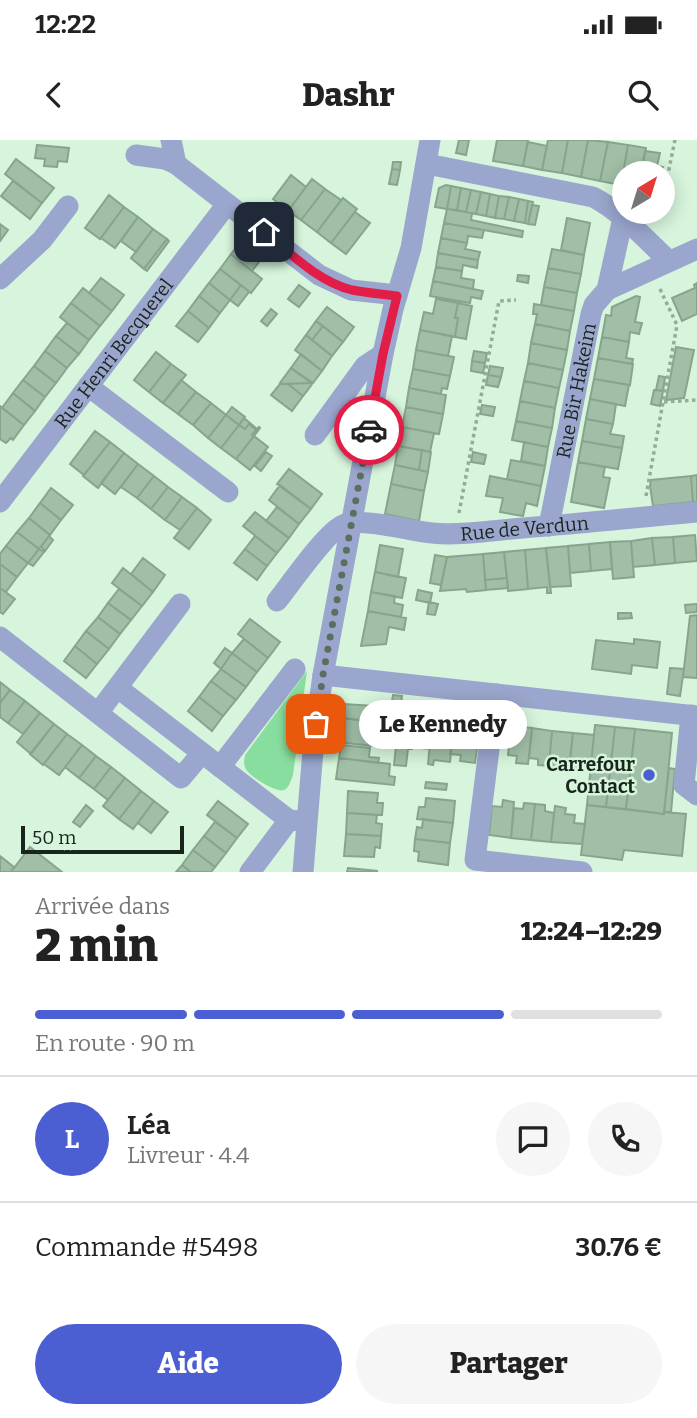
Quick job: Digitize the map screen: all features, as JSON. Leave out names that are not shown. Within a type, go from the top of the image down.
[{"type":"street","points":[[171,140],[176,164]]},
{"type":"street","points":[[303,872],[298,821],[323,675],[383,354],[411,248],[430,140]]},
{"type":"street","points":[[136,155],[165,159],[176,164],[318,275],[351,290],[397,296]]},
{"type":"street","points":[[427,164],[585,195],[601,201],[612,210]]},
{"type":"street","name":"Rue Henri Becquerel","points":[[0,502],[227,204]]},
{"type":"street","points":[[0,279],[42,240],[68,206]]},
{"type":"street","name":"Rue Bir Hakeim","points":[[549,526],[591,314],[594,305],[607,290],[622,224]]},
{"type":"street","points":[[628,224],[660,265]]},
{"type":"street","points":[[607,290],[697,248]]},
{"type":"street","points":[[315,435],[365,366],[383,354]]},
{"type":"street","points":[[88,386],[228,492]]},
{"type":"street","name":"Rue de Verdun","points":[[351,523],[375,524],[434,534],[697,512]]},
{"type":"street","points":[[277,601],[331,532],[343,524],[351,523]]},
{"type":"street","points":[[98,713],[180,604]]},
{"type":"street","points":[[0,637],[181,778],[201,753]]},
{"type":"street","points":[[220,767],[295,669]]},
{"type":"street","points":[[323,675],[694,716],[684,785],[697,795]]},
{"type":"street","points":[[118,688],[201,753],[298,821]]},
{"type":"street","points":[[496,694],[475,860],[582,872]]},
{"type":"street","points":[[250,872],[298,821]]},
{"type":"path","points":[[671,161],[675,140]]},
{"type":"path","points":[[642,517],[677,325],[660,265]]},
{"type":"path","points":[[455,533],[499,301],[516,300]]},
{"type":"path","points":[[664,402],[697,400]]},
{"type":"green space","points":[[307,671],[293,775],[286,789],[280,790],[259,781],[248,772],[244,762],[245,755]]},
{"type":"building","points":[[459,140],[469,140],[466,155],[456,153]]},
{"type":"building","points":[[497,140],[528,140],[523,166],[493,161]]},
{"type":"building","points":[[548,140],[568,140],[562,173],[542,170]]},
{"type":"building","points":[[568,140],[588,140],[581,177],[562,173]]},
{"type":"building","points":[[588,140],[608,142],[600,181],[581,177]]},
{"type":"building","points":[[528,142],[547,146],[542,170],[523,166]]},
{"type":"building","points":[[608,142],[628,145],[625,161],[612,161],[612,183],[600,181]]},
{"type":"building","points":[[37,145],[69,148],[67,162],[58,161],[57,167],[44,166],[45,159],[35,158]]},
{"type":"building","points":[[628,145],[646,148],[643,161],[625,161]]},
{"type":"building","points":[[645,151],[660,153],[658,161],[643,161]]},
{"type":"building","points":[[16,159],[54,188],[42,203],[5,174]]},
{"type":"building","points":[[393,162],[401,162],[400,170],[392,169]]},
{"type":"building","points":[[392,169],[400,170],[397,185],[389,184]]},
{"type":"building","points":[[291,175],[306,187],[288,211],[273,199]]},
{"type":"building","points":[[312,179],[325,189],[301,220],[288,211]]},
{"type":"building","points":[[13,181],[42,203],[30,219],[1,196]]},
{"type":"building","points":[[451,186],[447,209],[435,207],[439,188]]},
{"type":"building","points":[[451,186],[461,188],[457,210],[447,209]]},
{"type":"building","points":[[461,188],[471,190],[466,212],[457,210]]},
{"type":"building","points":[[325,189],[341,200],[317,232],[301,220]]},
{"type":"building","points":[[471,190],[481,192],[476,214],[466,212]]},
{"type":"building","points":[[481,192],[490,194],[486,216],[476,214]]},
{"type":"building","points":[[490,194],[499,196],[495,218],[486,216]]},
{"type":"building","points":[[109,195],[124,207],[100,239],[85,228]]},
{"type":"building","points":[[499,196],[509,197],[504,219],[495,218]]},
{"type":"building","points":[[509,197],[519,199],[514,221],[504,219]]},
{"type":"building","points":[[343,198],[357,209],[331,243],[317,232]]},
{"type":"building","points":[[519,199],[528,201],[525,223],[514,221]]},
{"type":"building","points":[[528,201],[533,202],[528,224],[525,223]]},
{"type":"building","points":[[532,205],[539,206],[535,225],[528,224]]},
{"type":"building","points":[[124,207],[138,217],[115,248],[101,238]]},
{"type":"building","points":[[447,209],[472,213],[471,220],[523,231],[522,237],[444,223]]},
{"type":"building","points":[[355,212],[370,223],[346,254],[331,243]]},
{"type":"building","points":[[138,217],[153,229],[136,252],[121,241]]},
{"type":"building","points":[[567,218],[590,223],[584,255],[561,250]]},
{"type":"building","points":[[444,223],[484,230],[482,238],[468,236],[467,243],[441,238]]},
{"type":"building","points":[[0,224],[8,230],[0,241]]},
{"type":"building","points":[[153,229],[167,239],[144,269],[131,258]]},
{"type":"building","points":[[441,238],[467,243],[465,249],[480,252],[478,260],[438,253]]},
{"type":"building","points":[[167,239],[169,241],[147,271],[144,269]]},
{"type":"building","points":[[241,241],[263,257],[252,271],[231,254]]},
{"type":"building","points":[[552,249],[584,255],[581,274],[548,268]]},
{"type":"building","points":[[438,253],[478,260],[477,268],[463,265],[462,271],[436,267]]},
{"type":"building","points":[[231,254],[262,279],[251,293],[220,269]]},
{"type":"building","points":[[436,267],[462,271],[461,278],[474,280],[473,289],[433,281]]},
{"type":"building","points":[[548,268],[581,274],[577,293],[544,287]]},
{"type":"building","points":[[220,269],[241,285],[230,300],[209,283]]},
{"type":"building","points":[[518,275],[529,276],[528,283],[517,281]]},
{"type":"building","points":[[101,278],[124,295],[112,311],[89,293]]},
{"type":"building","points":[[433,281],[483,291],[481,299],[471,297],[470,303],[430,296]]},
{"type":"building","points":[[209,283],[230,300],[220,313],[199,296]]},
{"type":"building","points":[[697,283],[697,314],[682,321],[672,298],[695,288]]},
{"type":"building","points":[[241,285],[249,292],[238,306],[230,300]]},
{"type":"building","points":[[299,285],[310,293],[299,307],[288,299]]},
{"type":"building","points":[[544,287],[577,293],[574,311],[541,305]]},
{"type":"building","points":[[83,288],[112,311],[100,326],[71,303]]},
{"type":"building","points":[[199,296],[220,313],[209,328],[188,311]]},
{"type":"building","points":[[636,296],[640,297],[635,322],[642,323],[639,334],[630,332],[629,342],[602,337],[606,315],[611,316],[612,307]]},
{"type":"building","points":[[436,299],[458,303],[455,337],[420,330],[424,312],[433,314]]},
{"type":"building","points":[[71,303],[100,326],[89,340],[60,317]]},
{"type":"building","points":[[458,303],[472,306],[466,339],[455,337]]},
{"type":"building","points":[[534,304],[574,311],[570,331],[535,324],[537,314],[533,314]]},
{"type":"building","points":[[327,307],[354,327],[343,342],[316,321]]},
{"type":"building","points":[[271,309],[277,314],[267,326],[261,321]]},
{"type":"building","points":[[188,311],[209,328],[198,342],[176,326]]},
{"type":"building","points":[[316,321],[323,326],[312,340],[306,335]]},
{"type":"building","points":[[67,323],[89,340],[79,354],[56,336]]},
{"type":"building","points":[[535,324],[570,331],[567,350],[531,343]]},
{"type":"building","points":[[323,326],[343,342],[332,356],[312,340]]},
{"type":"building","points":[[420,330],[452,336],[448,356],[416,350]]},
{"type":"building","points":[[306,335],[332,356],[322,371],[295,350]]},
{"type":"building","points":[[56,336],[79,354],[67,368],[45,351]]},
{"type":"building","points":[[602,337],[629,342],[626,358],[633,359],[632,364],[598,358]]},
{"type":"building","points":[[531,343],[567,350],[563,370],[528,363]]},
{"type":"building","points":[[676,347],[694,350],[684,398],[666,400]]},
{"type":"building","points":[[416,350],[454,357],[450,376],[413,369]]},
{"type":"building","points":[[45,351],[67,368],[56,383],[34,366]]},
{"type":"building","points":[[474,351],[487,353],[485,363],[472,361]]},
{"type":"building","points":[[156,352],[171,364],[149,392],[134,380]]},
{"type":"building","points":[[301,354],[322,371],[313,383],[291,368]]},
{"type":"building","points":[[598,358],[633,364],[630,385],[594,379]]},
{"type":"building","points":[[472,361],[485,363],[483,373],[471,371]]},
{"type":"building","points":[[528,363],[563,370],[559,388],[524,381]]},
{"type":"building","points":[[171,364],[186,375],[163,403],[149,392]]},
{"type":"building","points":[[34,366],[56,383],[45,397],[23,380]]},
{"type":"building","points":[[490,366],[503,368],[501,377],[488,375]]},
{"type":"building","points":[[291,368],[311,383],[280,383]]},
{"type":"building","points":[[413,369],[450,376],[447,389],[442,388],[441,394],[409,388]]},
{"type":"building","points":[[488,375],[501,377],[498,387],[486,385]]},
{"type":"building","points":[[659,376],[665,377],[663,391],[656,390]]},
{"type":"building","points":[[594,379],[629,385],[625,406],[590,399]]},
{"type":"building","points":[[23,380],[45,397],[35,411],[13,393]]},
{"type":"building","points":[[181,380],[196,392],[178,414],[163,403]]},
{"type":"building","points":[[524,381],[559,388],[555,408],[520,401]]},
{"type":"building","points":[[313,383],[303,396],[288,384]]},
{"type":"building","points":[[280,384],[288,384],[303,396],[292,411],[271,395]]},
{"type":"building","points":[[409,388],[446,395],[443,414],[406,407]]},
{"type":"building","points":[[654,390],[663,391],[660,406],[651,404]]},
{"type":"building","points":[[196,392],[211,403],[193,425],[178,414]]},
{"type":"building","points":[[13,393],[35,411],[24,425],[2,408]]},
{"type":"building","points":[[590,399],[616,404],[613,424],[586,419]]},
{"type":"building","points":[[520,401],[555,408],[552,428],[516,421]]},
{"type":"building","points":[[211,403],[226,415],[208,438],[193,425]]},
{"type":"building","points":[[482,405],[495,407],[493,416],[480,414]]},
{"type":"building","points":[[0,406],[24,425],[13,440],[11,438],[6,443],[0,439]]},
{"type":"building","points":[[232,407],[245,417],[239,425],[226,415]]},
{"type":"building","points":[[406,407],[443,414],[439,434],[402,427]]},
{"type":"building","points":[[226,415],[239,425],[221,448],[208,438]]},
{"type":"building","points":[[244,418],[257,429],[260,428],[254,436],[252,435],[256,430],[249,424],[245,429],[239,425]]},
{"type":"building","points":[[586,419],[613,424],[610,434],[624,436],[622,448],[582,441]]},
{"type":"building","points":[[516,421],[552,428],[548,447],[512,440]]},
{"type":"building","points":[[249,424],[256,430],[252,435],[254,436],[236,459],[221,448],[239,425],[245,429]]},
{"type":"building","points":[[402,427],[434,433],[430,452],[398,446]]},
{"type":"building","points":[[95,431],[110,442],[84,475],[70,464]]},
{"type":"building","points":[[254,436],[268,447],[250,470],[236,459]]},
{"type":"building","points":[[582,441],[622,448],[618,469],[578,462]]},
{"type":"building","points":[[110,442],[124,453],[98,488],[83,476]]},
{"type":"building","points":[[524,442],[548,447],[545,466],[521,461]]},
{"type":"building","points":[[398,446],[422,450],[419,470],[395,465]]},
{"type":"building","points":[[422,450],[431,452],[428,472],[419,470]]},
{"type":"building","points":[[266,452],[272,456],[261,471],[255,466]]},
{"type":"building","points":[[473,452],[486,455],[484,464],[471,462]]},
{"type":"building","points":[[124,453],[138,464],[115,494],[101,483]]},
{"type":"building","points":[[511,460],[545,466],[541,486],[507,479]]},
{"type":"building","points":[[578,462],[605,467],[603,477],[610,478],[604,508],[571,502]]},
{"type":"building","points":[[138,464],[154,476],[137,498],[121,487]]},
{"type":"building","points":[[395,465],[428,472],[424,491],[391,484]]},
{"type":"building","points":[[289,469],[322,494],[311,509],[277,484]]},
{"type":"building","points":[[697,475],[697,502],[693,502],[691,476]]},
{"type":"building","points":[[154,476],[168,487],[151,509],[137,498]]},
{"type":"building","points":[[490,476],[541,486],[537,506],[526,503],[523,516],[500,512],[503,498],[486,496]]},
{"type":"building","points":[[691,476],[693,502],[653,506],[651,480]]},
{"type":"building","points":[[391,484],[424,491],[419,521],[385,514]]},
{"type":"building","points":[[280,485],[311,509],[299,524],[269,500]]},
{"type":"building","points":[[168,487],[182,497],[165,520],[151,509]]},
{"type":"building","points":[[51,488],[73,505],[61,520],[40,503]]},
{"type":"building","points":[[182,497],[197,508],[180,530],[165,520]]},
{"type":"building","points":[[40,503],[61,520],[50,535],[29,518]]},
{"type":"building","points":[[277,507],[299,524],[289,538],[266,521]]},
{"type":"building","points":[[197,508],[211,520],[189,549],[174,538]]},
{"type":"building","points":[[255,512],[289,538],[277,553],[243,526]]},
{"type":"building","points":[[29,518],[50,535],[39,549],[17,532]]},
{"type":"building","points":[[17,532],[39,549],[28,563],[6,546]]},
{"type":"building","points":[[695,535],[697,561],[675,563],[673,537]]},
{"type":"building","points":[[49,536],[53,540],[45,551],[41,547]]},
{"type":"building","points":[[255,536],[277,553],[267,566],[245,549]]},
{"type":"building","points":[[673,537],[675,563],[655,565],[652,538]]},
{"type":"building","points":[[652,538],[655,565],[633,567],[631,541]]},
{"type":"building","points":[[631,541],[634,577],[613,579],[610,542]]},
{"type":"building","points":[[610,542],[612,569],[591,571],[589,544]]},
{"type":"building","points":[[589,544],[591,571],[570,573],[568,546]]},
{"type":"building","points":[[380,545],[403,549],[398,577],[375,572]]},
{"type":"building","points":[[6,546],[28,563],[17,577],[0,564],[0,554]]},
{"type":"building","points":[[568,546],[571,586],[550,587],[546,548]]},
{"type":"building","points":[[546,548],[551,593],[547,593],[547,587],[528,589],[525,550]]},
{"type":"building","points":[[39,549],[44,552],[33,566],[28,563]]},
{"type":"building","points":[[245,549],[267,566],[257,580],[234,563]]},
{"type":"building","points":[[525,550],[528,589],[508,591],[504,552]]},
{"type":"building","points":[[504,552],[507,578],[485,580],[483,554]]},
{"type":"building","points":[[483,554],[486,590],[440,591],[447,557]]},
{"type":"building","points":[[435,555],[447,557],[441,585],[430,583]]},
{"type":"building","points":[[143,558],[165,575],[153,592],[131,574]]},
{"type":"building","points":[[0,564],[17,577],[6,592],[0,588]]},
{"type":"building","points":[[123,568],[153,592],[142,606],[112,583]]},
{"type":"building","points":[[375,572],[406,578],[402,598],[371,592]]},
{"type":"building","points":[[507,578],[508,588],[486,590],[485,580]]},
{"type":"building","points":[[0,588],[15,599],[3,614],[0,612]]},
{"type":"building","points":[[119,589],[142,606],[131,620],[108,603]]},
{"type":"building","points":[[418,590],[432,593],[430,603],[416,600]]},
{"type":"building","points":[[371,592],[395,596],[394,603],[403,605],[401,617],[368,611]]},
{"type":"building","points":[[429,602],[438,604],[435,615],[427,614]]},
{"type":"building","points":[[108,603],[131,620],[120,634],[98,617]]},
{"type":"building","points":[[697,604],[697,612],[686,613],[685,605]]},
{"type":"building","points":[[368,611],[406,618],[404,630],[389,627],[386,644],[361,646]]},
{"type":"building","points":[[618,613],[631,613],[632,618],[618,619]]},
{"type":"building","points":[[697,615],[697,678],[683,677],[690,616]]},
{"type":"building","points":[[98,617],[120,634],[109,649],[86,631]]},
{"type":"building","points":[[250,619],[280,642],[268,658],[238,634]]},
{"type":"building","points":[[86,631],[109,649],[97,664],[75,646]]},
{"type":"building","points":[[244,639],[268,658],[257,672],[232,653]]},
{"type":"building","points":[[634,639],[660,642],[657,668],[632,665],[631,674],[592,669],[596,640],[634,644]]},
{"type":"building","points":[[75,646],[97,664],[86,678],[64,661]]},
{"type":"building","points":[[225,648],[232,653],[221,669],[214,663]]},
{"type":"building","points":[[232,653],[257,672],[246,687],[221,669]]},
{"type":"building","points":[[670,668],[684,669],[680,696],[667,694]]},
{"type":"building","points":[[221,669],[246,687],[236,700],[211,681]]},
{"type":"building","points":[[211,681],[236,700],[223,716],[199,697]]},
{"type":"building","points":[[0,682],[10,690],[0,703]]},
{"type":"building","points":[[10,690],[25,701],[8,723],[0,717],[0,703]]},
{"type":"building","points":[[393,695],[402,696],[399,724],[343,718],[344,704],[391,707]]},
{"type":"building","points":[[199,697],[223,716],[212,731],[188,711]]},
{"type":"building","points":[[25,701],[40,713],[23,734],[8,723]]},
{"type":"building","points":[[446,701],[457,702],[456,710],[446,709]]},
{"type":"building","points":[[400,708],[433,712],[429,749],[408,749],[406,766],[394,765]]},
{"type":"building","points":[[446,709],[456,710],[450,762],[434,760],[433,765],[428,764],[433,712],[445,714]]},
{"type":"building","points":[[40,713],[54,724],[31,754],[17,742]]},
{"type":"building","points":[[339,718],[385,723],[382,747],[337,742]]},
{"type":"building","points":[[455,719],[465,720],[464,726],[480,727],[475,763],[460,761],[461,755],[450,754]]},
{"type":"building","points":[[54,724],[67,734],[43,765],[30,754]]},
{"type":"building","points":[[390,724],[399,724],[396,748],[387,747]]},
{"type":"building","points":[[595,725],[615,727],[606,807],[587,805]]},
{"type":"building","points":[[511,726],[532,728],[528,764],[516,763],[517,756],[508,755]]},
{"type":"building","points":[[615,727],[635,729],[626,809],[606,807]]},
{"type":"building","points":[[532,728],[552,731],[549,766],[538,765],[538,759],[529,758]]},
{"type":"building","name":"Carrefour Contact","points":[[635,729],[672,733],[664,814],[626,809]]},
{"type":"building","points":[[552,731],[573,733],[570,762],[560,761],[560,767],[549,766]]},
{"type":"building","points":[[573,733],[594,735],[591,764],[582,763],[581,769],[569,768]]},
{"type":"building","points":[[67,734],[82,745],[59,775],[44,764]]},
{"type":"building","points":[[82,745],[96,756],[79,778],[65,767]]},
{"type":"building","points":[[341,745],[370,748],[369,757],[379,758],[378,763],[339,758]]},
{"type":"building","points":[[96,756],[111,767],[94,789],[79,778]]},
{"type":"building","points":[[339,758],[390,764],[389,776],[395,777],[394,785],[336,779]]},
{"type":"building","points":[[111,767],[125,778],[108,800],[94,789]]},
{"type":"building","points":[[669,768],[675,769],[671,812],[664,812]]},
{"type":"building","points":[[125,778],[141,791],[119,819],[103,806]]},
{"type":"building","points":[[426,782],[447,784],[446,790],[425,788]]},
{"type":"building","points":[[141,791],[154,801],[133,829],[119,819]]},
{"type":"building","points":[[348,791],[378,793],[377,803],[383,803],[382,815],[347,813]]},
{"type":"building","points":[[426,798],[455,801],[453,823],[417,819],[419,807],[425,807]]},
{"type":"building","points":[[503,800],[514,802],[511,838],[489,835],[492,806],[502,807]]},
{"type":"building","points":[[154,801],[168,812],[151,833],[138,823]]},
{"type":"building","points":[[218,801],[248,824],[237,838],[207,815]]},
{"type":"building","points":[[524,803],[535,804],[531,840],[511,838],[514,808],[523,809]]},
{"type":"building","points":[[535,804],[545,805],[545,811],[554,813],[551,842],[531,840]]},
{"type":"building","points":[[86,805],[93,811],[80,827],[73,822]]},
{"type":"building","points":[[587,805],[686,814],[682,856],[624,850],[622,860],[581,855]]},
{"type":"building","points":[[555,806],[566,808],[565,814],[575,815],[574,823],[585,824],[582,844],[551,842]]},
{"type":"building","points":[[347,813],[377,815],[376,823],[382,824],[381,836],[346,834]]},
{"type":"building","points":[[423,819],[453,823],[450,843],[415,839],[417,827],[422,828]]},
{"type":"building","points":[[215,822],[237,838],[226,853],[204,836]]},
{"type":"building","points":[[346,834],[381,836],[380,848],[375,847],[374,857],[344,856]]},
{"type":"building","points":[[204,836],[226,853],[215,867],[193,850]]},
{"type":"building","points":[[415,839],[450,843],[448,865],[418,861],[419,852],[414,851]]},
{"type":"building","points":[[30,847],[62,872],[11,872]]},
{"type":"building","points":[[193,850],[215,867],[211,872],[191,872],[182,865]]},
{"type":"building","points":[[0,856],[14,867],[11,872],[0,872]]},
{"type":"building","points":[[182,865],[191,872],[176,872]]},
{"type":"building","points":[[348,868],[377,871],[377,872],[347,872]]},
{"type":"way so far","points":[[316,724],[369,430]]},
{"type":"place","name":"Le Kennedy","points":[[316,724]]},
{"type":"place","name":"Carrefour Contact","points":[[649,775]]},
{"type":"route","points":[[264,232],[318,275],[336,284],[351,290],[397,296],[369,430]]}]
